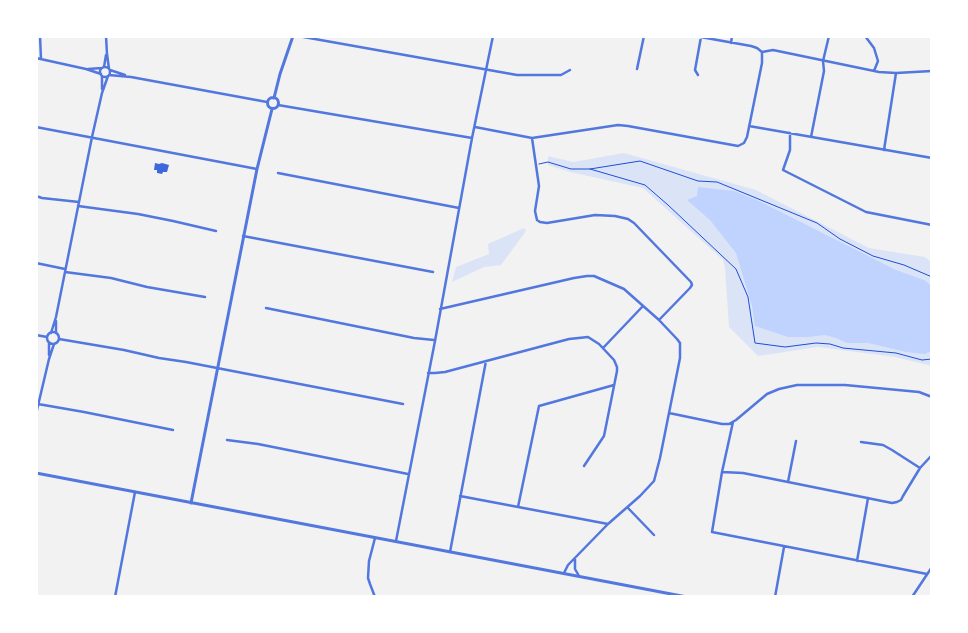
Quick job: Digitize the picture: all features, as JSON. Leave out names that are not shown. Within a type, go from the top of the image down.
[{"type":"street","points":[[40,36],[41,59]]},
{"type":"street","points":[[47,337],[51,333],[56,317],[92,137],[102,93],[109,76],[110,69],[106,36]]},
{"type":"street","points":[[274,98],[292,36]]},
{"type":"street","points":[[298,36],[518,75],[561,75],[570,70]]},
{"type":"street","points":[[396,541],[493,36]]},
{"type":"street","points":[[637,69],[644,36]]},
{"type":"street","points":[[695,36],[757,48],[762,52],[773,50],[874,71],[896,73],[932,71]]},
{"type":"street","points":[[731,42],[732,36]]},
{"type":"street","points":[[811,137],[824,71],[823,61],[829,36]]},
{"type":"street","points":[[865,36],[874,48],[878,61],[874,71]]},
{"type":"street","points":[[698,75],[695,70],[701,37]]},
{"type":"street","points":[[475,126],[532,138],[618,125],[734,146],[742,145],[746,140],[762,63],[762,52]]},
{"type":"street","points":[[102,93],[100,71],[103,68],[107,54]]},
{"type":"street","points":[[36,58],[86,69],[105,77],[131,77],[267,102],[274,98]]},
{"type":"street","points":[[86,69],[110,69],[131,77]]},
{"type":"street","points":[[884,150],[896,73]]},
{"type":"street","points":[[274,98],[278,100],[278,105]]},
{"type":"street","points":[[267,102],[268,106],[272,109]]},
{"type":"street","points":[[191,503],[256,169],[272,109],[278,105],[472,138]]},
{"type":"street","points":[[749,126],[932,158]]},
{"type":"street","points":[[36,127],[256,169]]},
{"type":"street","points":[[790,133],[790,150],[783,170],[866,212],[932,225]]},
{"type":"street","points":[[532,138],[538,186],[535,211],[537,220],[547,223],[595,215],[628,219],[691,282],[692,285],[659,320]]},
{"type":"street","points":[[278,173],[459,208]]},
{"type":"street","points":[[36,196],[79,202]]},
{"type":"street","points":[[78,206],[138,214],[216,231]]},
{"type":"street","points":[[243,236],[432,272]]},
{"type":"street","points":[[36,264],[205,297]]},
{"type":"street","points":[[440,309],[588,276],[600,278],[624,289],[659,320],[680,343],[680,358],[654,481],[568,565],[564,574]]},
{"type":"street","points":[[603,348],[643,306]]},
{"type":"street","points":[[266,308],[414,338],[435,340]]},
{"type":"street","points":[[56,317],[56,334],[59,339],[403,404]]},
{"type":"street","points":[[51,333],[56,334]]},
{"type":"street","points":[[36,335],[47,337]]},
{"type":"street","points":[[47,337],[49,359]]},
{"type":"street","points":[[428,373],[439,373],[588,337],[603,348],[614,360],[617,371],[604,436],[584,466]]},
{"type":"street","points":[[36,414],[49,359],[54,344],[59,339]]},
{"type":"street","points":[[49,343],[54,344]]},
{"type":"street","points":[[450,552],[486,361]]},
{"type":"street","points":[[518,507],[539,406],[614,385]]},
{"type":"street","points":[[669,413],[725,424],[733,422],[767,394],[797,385],[854,386],[919,392],[932,397]]},
{"type":"street","points":[[38,401],[173,430]]},
{"type":"street","points":[[733,422],[712,532],[927,574]]},
{"type":"street","points":[[227,440],[258,444],[408,474]]},
{"type":"street","points":[[788,482],[796,441]]},
{"type":"street","points":[[861,442],[883,445],[920,468]]},
{"type":"street","points":[[722,472],[743,473],[892,503],[901,500],[920,468],[932,455]]},
{"type":"street","points":[[36,473],[687,597]]},
{"type":"street","points":[[115,597],[135,492]]},
{"type":"street","points":[[460,496],[608,524]]},
{"type":"street","points":[[857,560],[868,498]]},
{"type":"street","points":[[628,508],[654,535]]},
{"type":"street","points":[[375,537],[369,561],[368,578],[375,597]]},
{"type":"street","points":[[775,597],[784,546]]},
{"type":"street","points":[[575,558],[574,565],[579,576]]},
{"type":"street","points":[[912,597],[932,567]]},
{"type":"path","points":[[536,164],[548,162],[571,169],[590,169],[640,161],[698,181],[717,182],[817,223],[840,239],[873,256],[932,276]]},
{"type":"path","points":[[590,169],[645,185],[736,269],[748,296],[755,343],[785,347],[816,343],[830,344],[843,348],[896,353],[922,360],[932,359]]},
{"type":"shaded area","points":[[624,153],[756,190],[869,248],[925,257],[932,263],[932,366],[895,357],[818,347],[758,356],[729,327],[723,260],[643,188],[570,172],[548,165],[548,156],[573,162]]},
{"type":"shaded area","points":[[524,228],[526,231],[501,265],[484,267],[452,282],[456,267],[489,254],[488,244]]},
{"type":"water","points":[[698,187],[734,191],[759,201],[896,270],[924,280],[932,286],[932,351],[925,354],[906,352],[868,343],[847,343],[825,335],[788,337],[755,326],[752,306],[736,253],[710,220],[687,200],[697,196]]},
{"type":"building","points":[[155,163],[169,165],[167,172],[157,173],[157,170],[154,170]]}]
